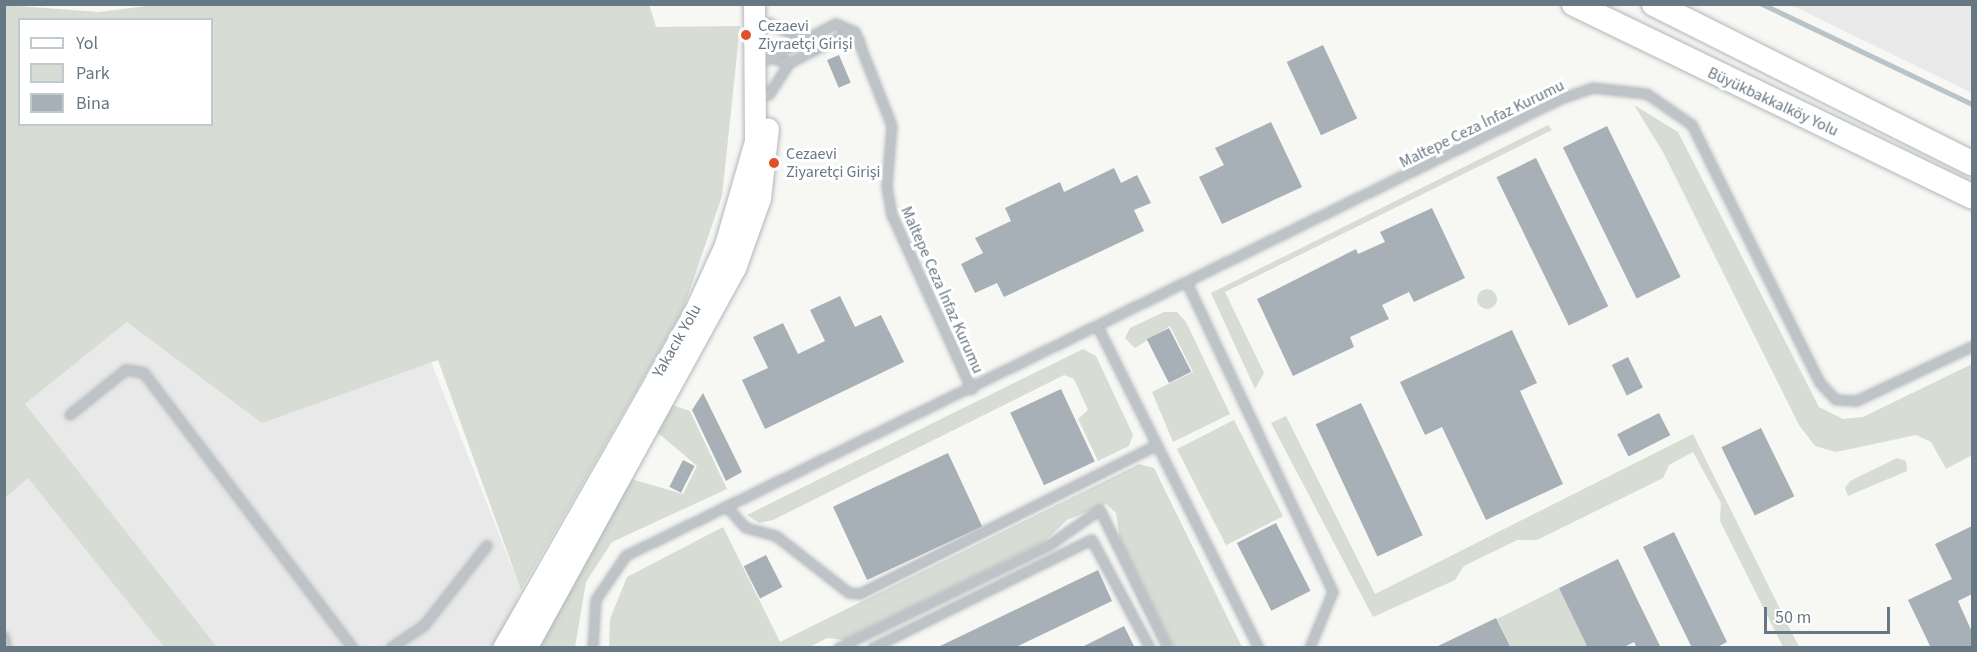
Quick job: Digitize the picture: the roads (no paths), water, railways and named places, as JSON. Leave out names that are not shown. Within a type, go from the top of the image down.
[{"type":"highway","name":"Büyükbakkalköy Yolu","points":[[1574,4],[1972,196]]},
{"type":"highway","name":"Büyükbakkalköy Yolu","points":[[1654,4],[1972,163]]},
{"type":"main road","name":"Yakacık Yolu","points":[[526,648],[735,268],[760,198],[769,95],[754,4]]},
{"type":"main road","name":"Yakacık Yolu","points":[[503,648],[709,285],[755,141],[761,56],[768,14]]},
{"type":"lane","points":[[768,14],[805,40]]},
{"type":"lane","points":[[761,56],[805,40],[841,23],[860,41]]},
{"type":"lane","points":[[769,95],[790,63],[845,35],[860,41]]},
{"type":"lane","name":"Maltepe Ceza İnfaz Kurumu","points":[[860,41],[892,126],[887,187],[892,215],[972,390]]},
{"type":"lane","points":[[761,56],[790,63]]},
{"type":"lane","name":"Maltepe Ceza İnfaz Kurumu","points":[[592,648],[596,600],[616,564],[727,507],[1099,329],[1561,99],[1610,88],[1647,94],[1692,125],[1820,383],[1836,400],[1857,401],[1972,347]]},
{"type":"lane","points":[[1188,285],[1333,592],[1310,648]]},
{"type":"lane","points":[[1099,329],[1259,648]]},
{"type":"lane","points":[[70,415],[126,370],[144,373],[353,648]]},
{"type":"lane","points":[[727,507],[746,528],[776,536],[849,593],[860,594],[1157,445]]},
{"type":"lane","points":[[839,648],[1050,545],[1100,510],[1167,648]]},
{"type":"lane","points":[[873,648],[1092,540],[1150,648]]},
{"type":"lane","points":[[391,648],[424,626],[487,546]]},
{"type":"lane","points":[[4,637],[6,648]]},
{"type":"waterway","points":[[1762,4],[1972,104]]},
{"type":"place","name":"Cezaevi Ziyraetçi Girişi","points":[[746,35]]},
{"type":"place","name":"Cezaevi Ziyaretçi Girişi","points":[[774,163]]}]
